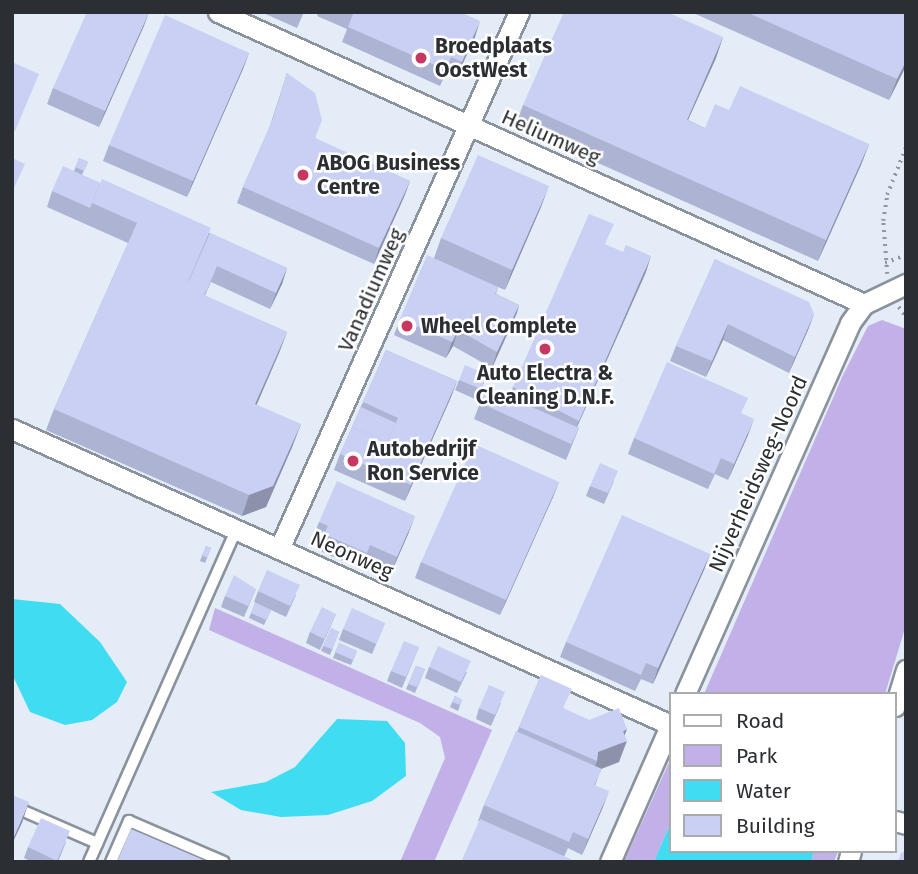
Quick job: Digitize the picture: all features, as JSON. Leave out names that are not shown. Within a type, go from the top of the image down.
[{"type":"street","name":"Heliumweg","points":[[218,12],[864,304]]},
{"type":"street","name":"Vanadiumweg","points":[[280,547],[519,12]]},
{"type":"street","points":[[864,304],[899,287]]},
{"type":"street","name":"Nijverheidsweg-Noord","points":[[686,692],[850,323],[864,304]]},
{"type":"street","name":"Neonweg","points":[[12,429],[236,531],[280,547],[670,725]]},
{"type":"street","points":[[897,699],[906,670]]},
{"type":"street","points":[[610,862],[670,727]]},
{"type":"lane","points":[[89,862],[236,531]]},
{"type":"lane","points":[[12,806],[97,843]]},
{"type":"lane","points":[[111,862],[129,821],[224,862]]},
{"type":"path","points":[[899,287],[885,263],[887,195],[906,147]]},
{"type":"path","points":[[885,263],[906,256]]},
{"type":"green space","points":[[882,320],[906,329],[906,625],[886,692],[705,692],[843,375],[868,326]]},
{"type":"green space","points":[[215,608],[492,730],[434,862],[400,862],[445,758],[440,737],[420,723],[209,630]]},
{"type":"green space","points":[[670,760],[670,824],[654,862],[624,862]]},
{"type":"green space","points":[[813,853],[837,853],[834,862],[811,862]]},
{"type":"water","points":[[12,599],[60,604],[100,642],[127,682],[117,702],[92,720],[65,725],[30,712],[12,674]]},
{"type":"water","points":[[337,719],[387,721],[405,743],[406,776],[372,801],[328,815],[281,817],[241,810],[211,792],[266,782],[295,767]]},
{"type":"water","points":[[670,824],[670,853],[813,853],[811,862],[654,862]]},
{"type":"building","points":[[87,12],[149,12],[105,111],[53,88]]},
{"type":"building","name":"Broedplaats OostWest","points":[[349,12],[460,12],[480,21],[462,62],[451,57],[446,70],[348,27],[353,14]]},
{"type":"building","points":[[564,12],[667,12],[723,37],[687,120],[705,128],[715,104],[729,110],[740,86],[869,144],[826,240],[523,105]]},
{"type":"building","points":[[746,12],[906,12],[906,61],[897,79]]},
{"type":"building","points":[[165,15],[249,53],[193,181],[109,145]]},
{"type":"building","points":[[12,62],[39,74],[15,131],[12,130]]},
{"type":"building","name":"ABOG Business Centre","points":[[287,73],[315,93],[322,120],[315,138],[410,181],[379,248],[243,187],[273,119]]},
{"type":"building","points":[[478,155],[549,186],[512,270],[441,238]]},
{"type":"building","points":[[12,158],[25,164],[12,192]]},
{"type":"building","points":[[79,158],[88,162],[84,171],[75,167]]},
{"type":"building","points":[[63,166],[100,183],[90,208],[52,191]]},
{"type":"building","points":[[102,179],[211,228],[188,282],[206,290],[204,295],[287,332],[255,404],[301,424],[273,486],[249,495],[54,409],[137,223],[92,203]]},
{"type":"building","points":[[589,214],[614,224],[605,244],[623,252],[626,245],[651,256],[579,421],[513,387]]},
{"type":"building","points":[[210,233],[287,268],[276,293],[217,266],[205,295],[206,290],[188,283]]},
{"type":"building","points":[[427,255],[498,287],[495,294],[519,305],[497,352],[458,330],[452,342],[400,319]]},
{"type":"building","points":[[715,259],[809,302],[814,314],[795,357],[728,324],[712,361],[676,346]]},
{"type":"building","points":[[386,350],[457,381],[411,485],[340,454],[352,427],[387,442],[398,418],[363,402]]},
{"type":"building","points":[[667,362],[748,398],[741,413],[754,419],[734,464],[721,458],[714,474],[634,438]]},
{"type":"building","points":[[465,365],[487,375],[481,389],[459,380]]},
{"type":"building","points":[[487,387],[579,428],[571,444],[480,403]]},
{"type":"building","points":[[361,407],[396,423],[387,442],[352,427]]},
{"type":"building","points":[[474,444],[559,482],[506,600],[421,562]]},
{"type":"building","points":[[600,463],[618,471],[608,493],[590,486]]},
{"type":"building","points":[[337,481],[415,516],[397,557],[370,545],[367,553],[324,534],[328,526],[319,522]]},
{"type":"building","points":[[622,515],[710,554],[658,668],[646,663],[641,675],[566,642]]},
{"type":"building","points":[[206,546],[211,548],[207,558],[202,555]]},
{"type":"building","points":[[267,570],[300,585],[290,606],[258,591]]},
{"type":"building","points":[[234,575],[256,589],[248,606],[225,596]]},
{"type":"building","points":[[255,603],[271,610],[266,620],[251,613]]},
{"type":"building","points":[[322,607],[336,614],[324,639],[310,632]]},
{"type":"building","points":[[352,608],[385,623],[376,644],[343,629]]},
{"type":"building","points":[[331,628],[339,632],[332,649],[323,646]]},
{"type":"building","points":[[404,641],[419,647],[406,677],[391,671]]},
{"type":"building","points":[[339,643],[357,651],[353,660],[335,652]]},
{"type":"building","points":[[438,646],[471,661],[461,682],[429,667]]},
{"type":"building","points":[[416,666],[425,669],[417,687],[408,684]]},
{"type":"building","points":[[541,675],[572,689],[563,708],[589,720],[619,708],[627,729],[623,731],[627,741],[598,752],[597,761],[519,727]]},
{"type":"building","points":[[489,685],[505,692],[495,715],[479,708]]},
{"type":"building","points":[[455,696],[462,700],[460,705],[452,702]]},
{"type":"building","points":[[516,731],[602,769],[594,785],[609,791],[588,839],[573,832],[569,842],[484,805]]},
{"type":"building","points":[[12,795],[29,802],[12,841]]},
{"type":"building","points":[[41,818],[70,831],[57,861],[28,847]]},
{"type":"building","points":[[480,819],[575,861],[461,862]]},
{"type":"building","points":[[131,829],[208,862],[117,862]]},
{"type":"building","points":[[906,851],[906,862],[898,862],[901,853]]},
{"type":"place","name":"Broedplaats OostWest","points":[[421,58]]},
{"type":"place","name":"ABOG Business Centre","points":[[303,175]]},
{"type":"place","name":"Wheel Complete","points":[[407,326]]},
{"type":"place","name":"Auto Electra & Cleaning D.N.F.","points":[[545,349]]},
{"type":"place","name":"Autobedrijf Ron Service","points":[[353,461]]}]
